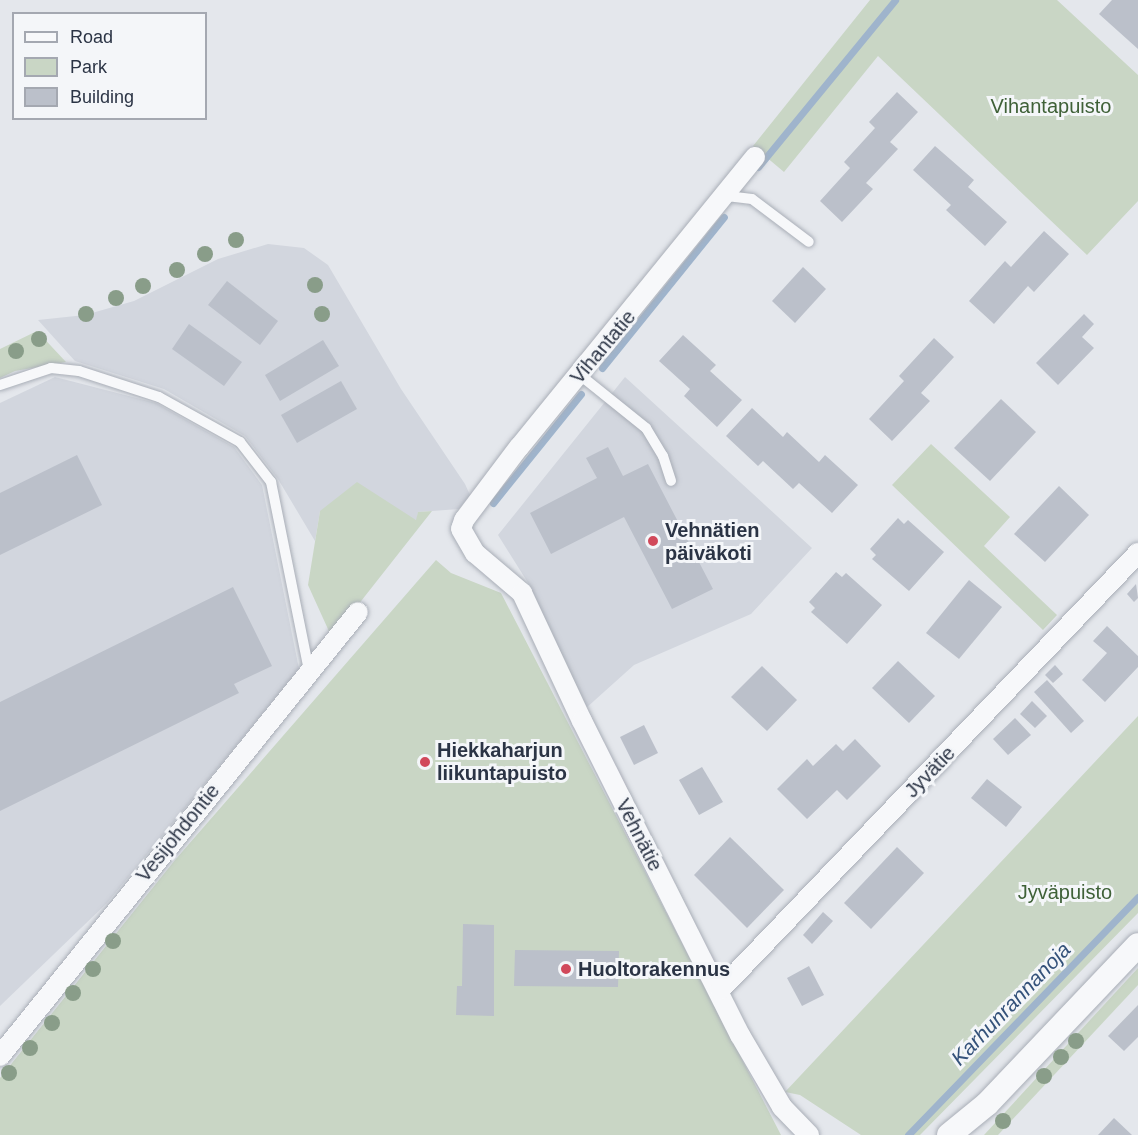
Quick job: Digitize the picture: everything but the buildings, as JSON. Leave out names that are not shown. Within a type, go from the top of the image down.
[{"type":"street","name":"Vihantatie","points":[[465,540],[461,529],[464,520],[727,196],[755,158]]},
{"type":"street","name":"Vehnätie","points":[[465,540],[475,554],[522,593],[587,731],[720,990],[740,1035],[782,1107],[809,1135]]},
{"type":"street","name":"Jyvätie","points":[[720,990],[1138,553]]},
{"type":"street","name":"Vesijohdontie","points":[[0,1056],[357,612]]},
{"type":"street","points":[[949,1135],[987,1104],[1138,945]]},
{"type":"street","points":[[965,1135],[987,1104]]},
{"type":"lane","points":[[727,196],[758,203],[809,242]]},
{"type":"lane","points":[[0,385],[51,368],[79,371],[159,397],[240,442],[271,482],[309,671]]},
{"type":"lane","points":[[580,375],[646,428],[663,456],[671,482]]},
{"type":"shaded area","points":[[268,244],[304,248],[328,265],[401,389],[465,484],[470,495],[459,509],[418,512],[417,520],[320,511],[315,541],[278,479],[245,436],[164,389],[75,361],[38,320],[85,315],[134,301],[218,259]]},
{"type":"shaded area","points":[[55,377],[156,403],[234,447],[262,485],[299,669],[107,903],[0,1006],[0,403]]},
{"type":"shaded area","name":"Vehnätien päiväkoti","points":[[625,377],[812,548],[751,614],[634,665],[585,709],[530,586],[498,535]]},
{"type":"green space","name":"Vihantapuisto","points":[[870,0],[1057,0],[1138,75],[1138,201],[1087,255],[878,56],[784,172],[753,146]]},
{"type":"green space","points":[[37,331],[66,362],[15,371],[0,378],[0,349]]},
{"type":"green space","points":[[931,444],[1010,517],[984,546],[1057,615],[1043,630],[892,485]]},
{"type":"green space","points":[[357,482],[416,520],[418,512],[432,511],[332,638],[308,585],[320,511]]},
{"type":"green space","name":"Hiekkaharjun liikuntapuisto","points":[[436,560],[451,573],[501,593],[781,1135],[0,1135],[0,1078],[175,860]]},
{"type":"green space","name":"Jyväpuisto","points":[[1138,716],[1138,913],[920,1135],[861,1135],[800,1095],[785,1092]]},
{"type":"green space","points":[[1138,968],[1138,985],[998,1135],[984,1135]]},
{"type":"waterway","points":[[758,167],[895,0]]},
{"type":"waterway","points":[[602,368],[724,217]]},
{"type":"waterway","points":[[493,503],[581,394]]},
{"type":"waterway","name":"Karhunrannanoja","points":[[908,1135],[1138,897]]},
{"type":"place","name":"Vehnätien päiväkoti","points":[[653,541]]},
{"type":"place","name":"Hiekkaharjun liikuntapuisto","points":[[425,762]]},
{"type":"place","name":"Huoltorakennus","points":[[566,969]]}]
